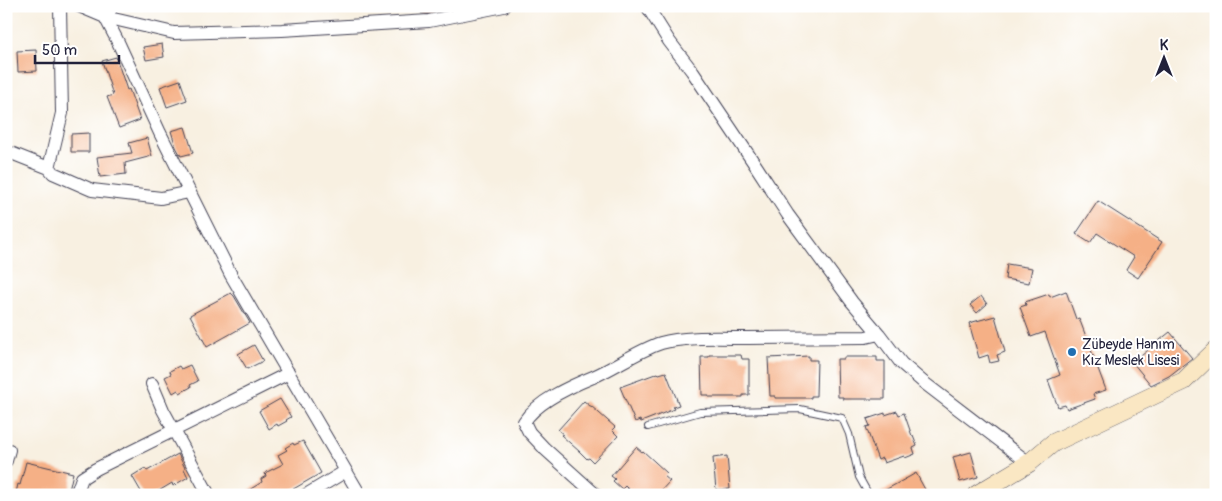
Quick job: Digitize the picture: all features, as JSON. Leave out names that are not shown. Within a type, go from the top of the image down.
[{"type":"street","points":[[49,168],[62,113],[60,6]]},
{"type":"street","points":[[79,6],[105,17],[174,33],[282,30],[429,21],[504,6]]},
{"type":"street","points":[[105,17],[113,6]]},
{"type":"street","points":[[647,6],[788,215],[852,302],[901,363],[1029,463]]},
{"type":"street","points":[[105,17],[189,192],[232,275],[360,495]]},
{"type":"street","points":[[6,151],[49,168],[53,173],[92,190],[161,198],[189,192]]},
{"type":"street","points":[[596,495],[545,449],[529,432],[524,422],[530,414],[564,390],[661,343],[674,340],[705,338],[866,338],[879,334]]},
{"type":"street","points":[[976,495],[1029,463],[1053,443],[1184,381],[1216,350]]},
{"type":"street","points":[[76,495],[82,478],[289,373]]},
{"type":"street","points":[[152,384],[163,410],[209,495]]},
{"type":"street","points":[[6,449],[8,450],[6,461]]},
{"type":"street","points":[[306,495],[346,471]]},
{"type":"lane","points":[[648,427],[700,412],[800,409],[842,418],[850,434],[859,477],[869,495]]},
{"type":"building","points":[[417,6],[441,6],[430,13],[421,13]]},
{"type":"building","points":[[162,44],[164,57],[146,60],[143,47]]},
{"type":"building","points":[[36,50],[37,71],[18,72],[17,51]]},
{"type":"building","points":[[116,57],[140,120],[119,128],[107,97],[113,95],[102,61]]},
{"type":"building","points":[[180,80],[187,100],[167,107],[160,87]]},
{"type":"building","points":[[185,127],[193,153],[181,156],[171,131]]},
{"type":"building","points":[[89,133],[89,152],[71,152],[71,134]]},
{"type":"building","points":[[147,138],[152,156],[125,163],[126,174],[100,177],[97,157],[132,153],[129,143]]},
{"type":"building","points":[[1098,201],[1162,242],[1138,278],[1126,270],[1134,257],[1097,233],[1090,243],[1076,234]]},
{"type":"building","points":[[1007,264],[1032,268],[1029,283],[1005,279]]},
{"type":"building","name":"Zübeyde Hanım Kız Meslek Lisesi","points":[[1066,291],[1076,319],[1079,318],[1106,390],[1093,394],[1095,399],[1067,409],[1065,405],[1058,407],[1048,380],[1060,375],[1045,332],[1031,337],[1020,307],[1026,305],[1025,302],[1049,294],[1050,297]]},
{"type":"building","points":[[231,293],[250,323],[207,347],[190,315]]},
{"type":"building","points":[[981,296],[987,304],[977,313],[970,305]]},
{"type":"building","points":[[995,316],[1005,352],[997,355],[999,361],[990,363],[988,355],[979,358],[969,323]]},
{"type":"building","name":"Zübeyde Hanım Kız Meslek Lisesi","points":[[1170,332],[1192,358],[1169,376],[1151,385],[1133,363],[1154,342],[1155,344]]},
{"type":"building","points":[[254,345],[263,361],[247,369],[238,354]]},
{"type":"building","points":[[709,355],[741,355],[742,359],[749,359],[749,395],[743,395],[743,397],[708,397],[708,395],[702,395],[701,357],[709,357]]},
{"type":"building","points":[[809,356],[809,360],[817,360],[816,396],[811,396],[811,398],[775,398],[775,396],[770,396],[768,358]]},
{"type":"building","points":[[844,357],[877,357],[877,361],[885,361],[885,399],[843,399],[843,397],[838,397],[837,359],[844,359]]},
{"type":"building","points":[[190,365],[198,381],[180,393],[178,390],[173,393],[165,377],[171,374],[170,371],[179,366],[181,369]]},
{"type":"building","points":[[666,372],[679,405],[673,407],[674,409],[641,422],[640,420],[635,422],[620,387],[658,373]]},
{"type":"building","points":[[280,399],[291,417],[278,426],[277,424],[269,429],[259,411]]},
{"type":"building","points":[[584,401],[615,427],[612,430],[618,436],[593,462],[589,458],[587,459],[558,430]]},
{"type":"building","points":[[897,411],[899,415],[904,413],[917,446],[913,448],[915,454],[884,463],[882,458],[878,460],[866,427],[870,426],[867,419]]},
{"type":"building","points":[[303,441],[321,473],[283,495],[241,495],[262,482],[261,479],[266,476],[265,473],[283,464],[278,455],[287,450],[285,448],[293,443],[294,445]]},
{"type":"building","points":[[636,447],[667,473],[664,476],[670,481],[657,495],[634,495],[625,486],[622,489],[613,481],[615,479],[611,476]]},
{"type":"building","points":[[971,452],[978,477],[960,482],[953,457]]},
{"type":"building","points":[[178,454],[188,477],[173,486],[172,483],[152,495],[143,495],[132,476],[145,468],[147,471]]},
{"type":"building","points":[[727,456],[730,489],[716,490],[713,458]]},
{"type":"building","points":[[26,462],[73,473],[68,495],[22,495],[16,493]]},
{"type":"building","points":[[916,473],[928,495],[876,495],[909,477]]},
{"type":"place","name":"Zübeyde Hanım Kız Meslek Lisesi","points":[[1072,352]]}]
